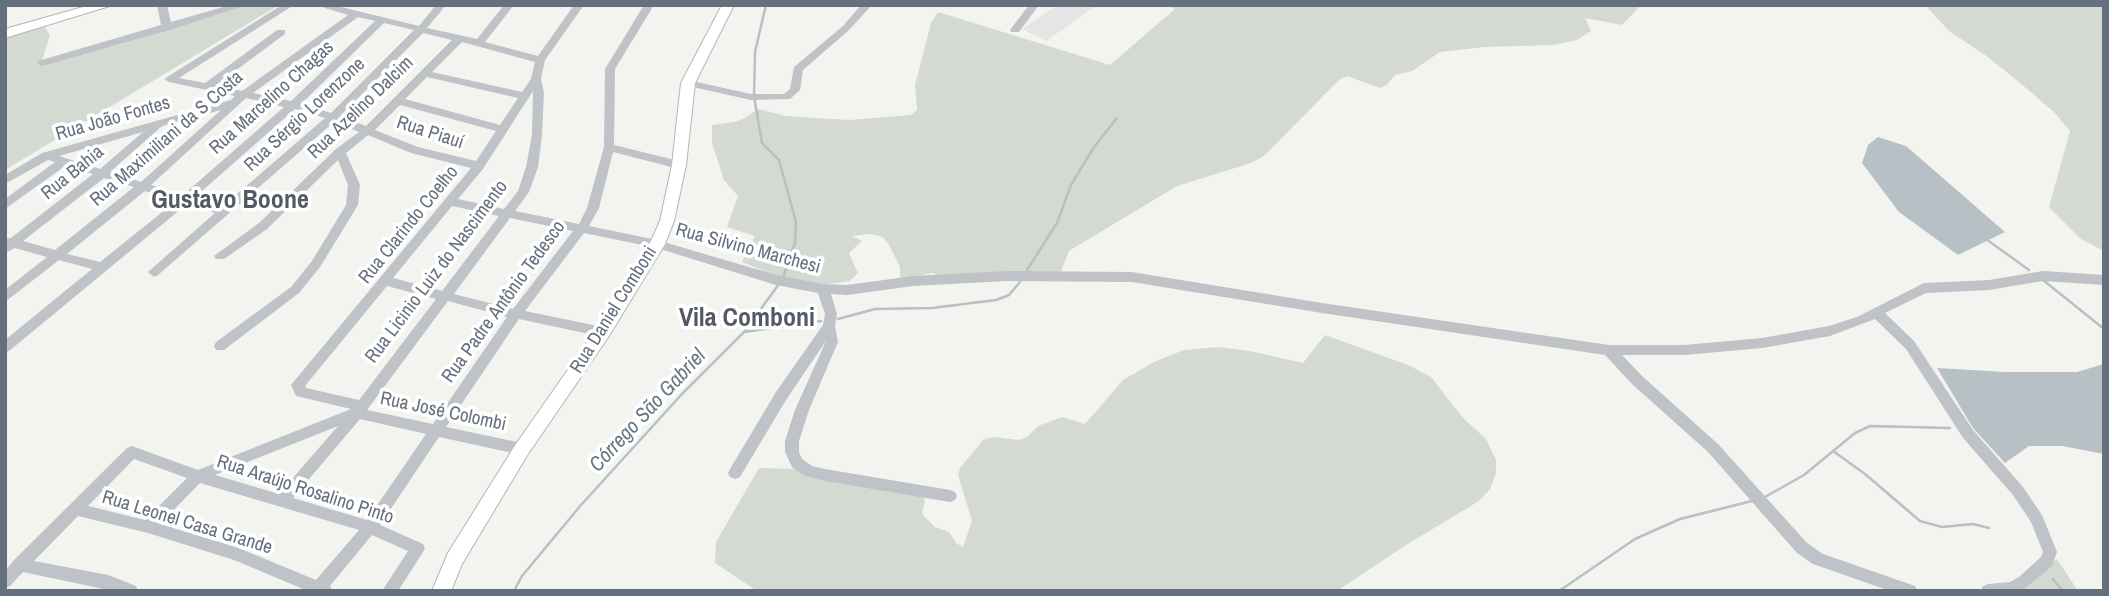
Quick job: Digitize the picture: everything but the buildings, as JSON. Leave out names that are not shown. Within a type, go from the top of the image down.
[{"type":"main road","points":[[5,34],[106,5]]},
{"type":"street","points":[[162,5],[167,28]]},
{"type":"street","points":[[42,63],[241,5]]},
{"type":"street","name":"Rua Piauí","points":[[289,5],[169,79],[207,87],[239,98],[293,105],[333,117],[415,150],[479,166]]},
{"type":"street","points":[[320,5],[540,60]]},
{"type":"street","name":"Rua Maximiliani da S Costa","points":[[5,297],[142,187],[239,98],[374,5]]},
{"type":"street","name":"Rua Sérgio Lorenzone","points":[[154,272],[333,117],[421,29],[441,5]]},
{"type":"street","points":[[479,43],[509,5]]},
{"type":"street","name":"Rua Licinio Luiz do Nascimento","points":[[282,500],[359,409],[523,192],[532,167],[537,135],[539,93],[536,79],[540,60],[579,5]]},
{"type":"street","name":"Rua Padre Antônio Tedesco","points":[[320,590],[370,527],[516,314],[582,228],[593,208],[609,147],[610,69],[649,5]]},
{"type":"street","name":"Rua Daniel Comboni","points":[[441,591],[455,559],[522,449],[603,332],[657,244],[667,221],[679,165],[688,83],[728,5]]},
{"type":"street","points":[[688,83],[757,98],[786,97],[794,90],[798,69],[846,28],[867,5]]},
{"type":"street","points":[[1015,30],[1034,5]]},
{"type":"street","name":"Rua Marcelino Chagas","points":[[5,347],[184,200],[293,105],[382,20]]},
{"type":"street","points":[[207,87],[281,32]]},
{"type":"street","name":"Rua Azelino Dalcim","points":[[220,256],[263,226],[340,152],[368,130],[423,72],[460,38]]},
{"type":"street","points":[[423,72],[525,96]]},
{"type":"street","name":"Rua Clarindo Coelho","points":[[298,385],[479,166],[536,79]]},
{"type":"street","name":"Rua João Fontes","points":[[5,180],[46,156],[239,98]]},
{"type":"street","points":[[396,100],[504,130]]},
{"type":"street","name":"Rua Bahia","points":[[8,244],[101,174],[161,123]]},
{"type":"street","points":[[609,147],[679,165]]},
{"type":"street","points":[[220,346],[295,290],[338,229],[352,205],[355,193],[340,152]]},
{"type":"street","points":[[46,156],[225,212]]},
{"type":"street","points":[[5,205],[63,162]]},
{"type":"street","name":"Rua Silvino Marchesi","points":[[451,202],[657,244],[780,281],[823,289],[847,290],[913,281],[1074,275],[1132,277],[1609,350],[1684,350],[1762,343],[1830,331],[1924,288],[1989,285],[2043,275],[2104,280]]},
{"type":"street","points":[[8,244],[59,254],[100,267]]},
{"type":"street","points":[[385,281],[516,314],[603,332]]},
{"type":"street","points":[[823,289],[831,314],[829,326],[832,342],[792,440],[792,452],[797,463],[808,471],[825,475],[950,496]]},
{"type":"street","points":[[1876,312],[1910,345],[1968,434],[2018,491],[2037,519],[2050,552],[2047,561],[2024,582],[2011,589],[1988,591]]},
{"type":"street","points":[[735,473],[781,396],[829,326]]},
{"type":"street","points":[[1609,350],[1637,380],[1713,448],[1802,548],[1818,559],[1910,591]]},
{"type":"street","name":"Rua José Colombi","points":[[298,385],[301,392],[359,409],[522,449]]},
{"type":"street","points":[[148,527],[198,476],[359,409]]},
{"type":"street","name":"Rua Araújo Rosalino Pinto","points":[[75,509],[132,452],[198,476],[370,527],[418,549],[389,591]]},
{"type":"street","points":[[5,581],[75,509]]},
{"type":"street","name":"Rua Leonel Casa Grande","points":[[75,509],[148,527],[236,554],[320,590]]},
{"type":"street","points":[[19,565],[108,582],[131,591]]},
{"type":"shaded area","points":[[244,5],[279,5],[5,170],[5,38],[45,27],[50,35],[41,64],[122,44]]},
{"type":"shaded area","points":[[1058,5],[1097,5],[1046,41],[1022,29]]},
{"type":"shaded area","points":[[1165,5],[1641,5],[1622,25],[1585,18],[1591,31],[1577,40],[1553,45],[1485,47],[1440,52],[1412,71],[1395,75],[1387,85],[1380,88],[1347,76],[1339,80],[1264,156],[1251,163],[1177,186],[1069,251],[1060,274],[958,281],[932,273],[900,280],[900,267],[889,245],[883,237],[870,234],[852,236],[862,241],[849,253],[858,273],[850,281],[811,286],[780,278],[742,262],[755,236],[727,227],[738,196],[724,180],[712,143],[712,125],[745,118],[755,111],[754,108],[786,116],[849,120],[911,115],[917,110],[915,85],[931,23],[938,12],[1110,65],[1175,9]]},
{"type":"shaded area","points":[[1925,5],[2104,5],[2104,251],[2081,239],[2049,207],[2070,131],[2054,112],[2020,83],[1949,31]]},
{"type":"shaded area","points":[[1878,137],[1906,146],[2005,232],[1958,255],[1899,212],[1862,163],[1868,145]]},
{"type":"shaded area","points":[[1325,335],[1408,365],[1431,377],[1463,418],[1486,439],[1496,460],[1496,473],[1490,489],[1479,501],[1337,591],[757,591],[715,563],[716,542],[759,468],[799,469],[921,494],[925,501],[922,514],[935,527],[949,532],[956,543],[963,547],[972,521],[958,475],[960,468],[983,440],[993,437],[1019,440],[1027,437],[1038,426],[1062,417],[1085,424],[1123,380],[1156,361],[1184,350],[1218,347],[1303,363]]},
{"type":"shaded area","points":[[2104,364],[2104,454],[2062,446],[2029,446],[2005,463],[1973,428],[1937,368],[2077,372]]},
{"type":"shaded area","points":[[2057,559],[2078,591],[2018,591],[2044,568]]},
{"type":"waterway","name":"Córrego São Gabriel","points":[[766,5],[755,52],[754,96],[762,143],[779,160],[796,222],[795,243],[783,278]]},
{"type":"waterway","points":[[1027,270],[1057,223],[1071,185],[1094,147],[1117,118]]},
{"type":"waterway","points":[[1986,239],[2029,270]]},
{"type":"waterway","points":[[2043,280],[2104,329]]},
{"type":"waterway","points":[[838,319],[875,309],[932,308],[996,300],[1009,295],[1020,282]]},
{"type":"waterway","name":"Córrego São Gabriel","points":[[744,332],[779,284]]},
{"type":"waterway","points":[[744,332],[821,321]]},
{"type":"waterway","name":"Córrego São Gabriel","points":[[514,591],[522,576],[581,505],[682,394],[744,332]]},
{"type":"waterway","points":[[1833,451],[1855,433],[1870,426],[1950,428]]},
{"type":"waterway","points":[[1765,497],[1804,475],[1833,451]]},
{"type":"waterway","points":[[1833,451],[1865,474],[1920,521],[1942,527],[1973,524],[1989,528]]},
{"type":"waterway","points":[[1559,591],[1635,539],[1680,519],[1752,501]]},
{"type":"waterway","points":[[2053,579],[2063,591]]},
{"type":"district","name":"Gustavo Boone","points":[[230,201]]},
{"type":"district","name":"Vila Comboni","points":[[747,319]]}]
